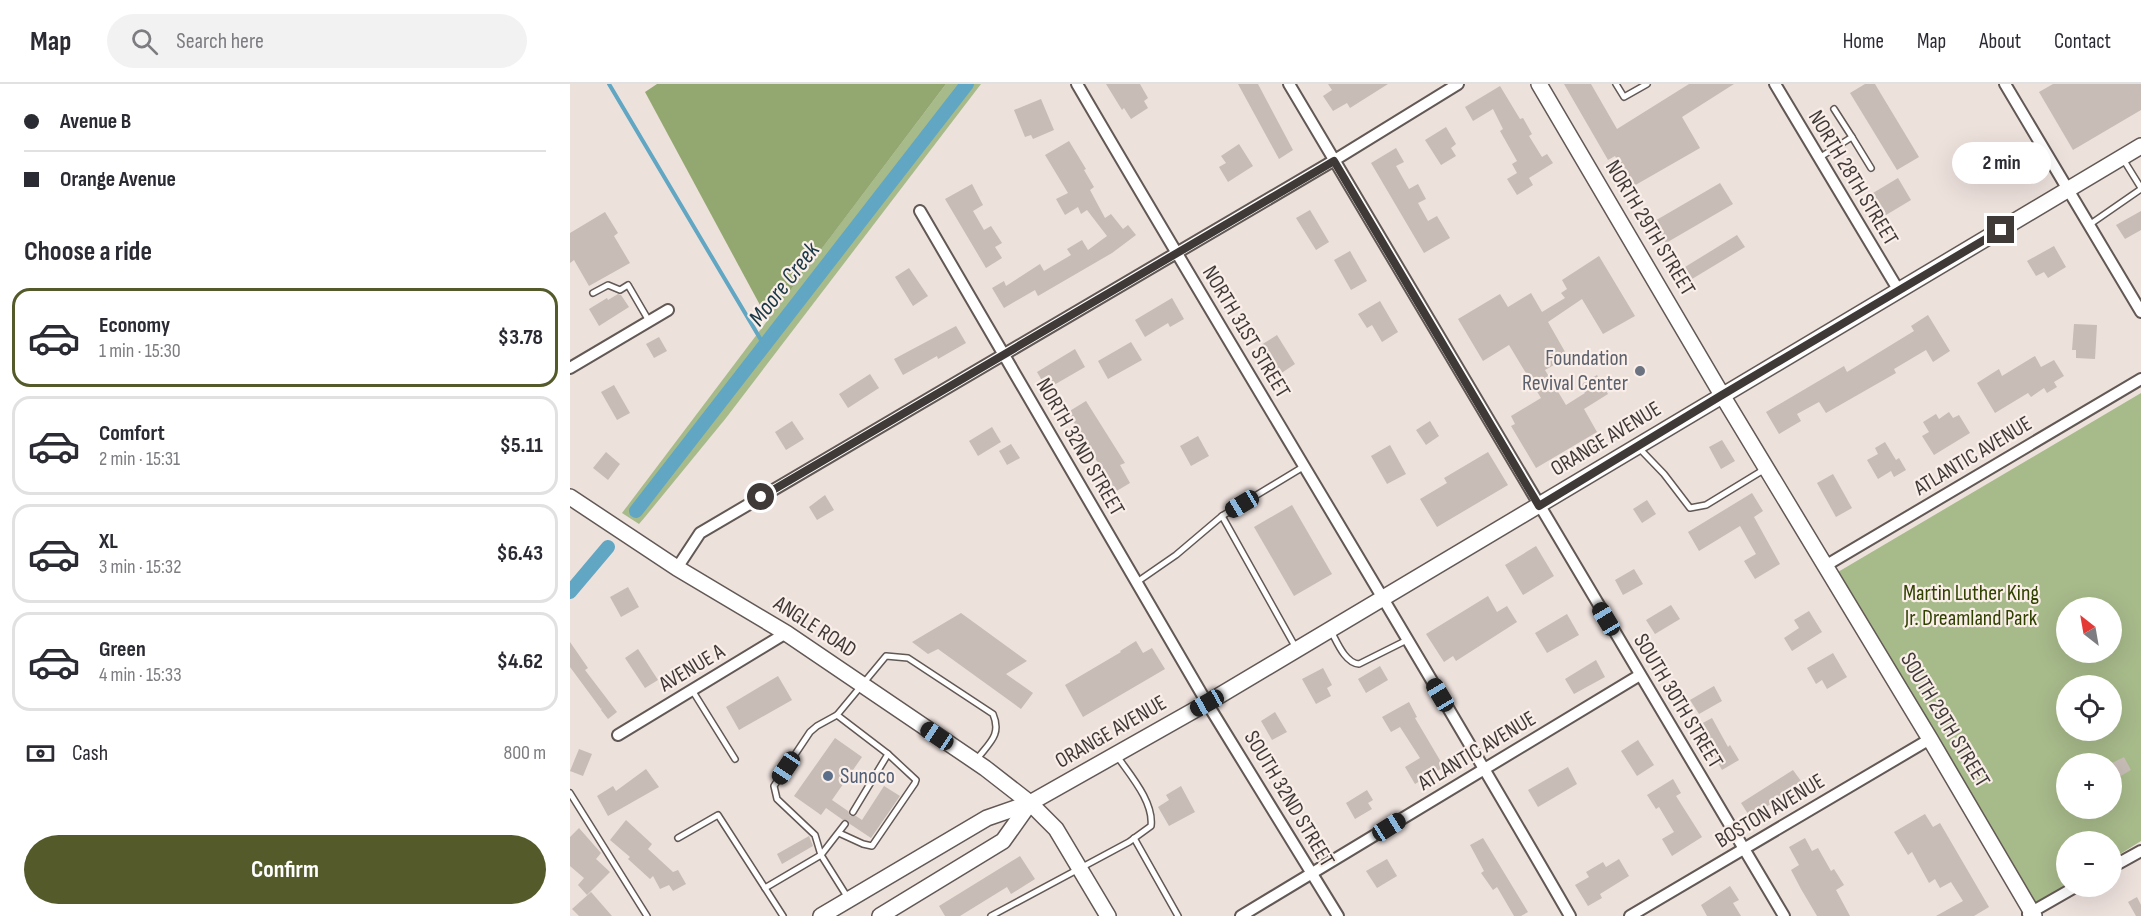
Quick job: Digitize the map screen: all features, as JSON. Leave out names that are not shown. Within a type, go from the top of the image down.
[{"type":"main road","name":"NORTH 29TH STREET","points":[[1539,84],[1722,395]]},
{"type":"main road","name":"ORANGE AVENUE","points":[[821,916],[987,818],[1030,803],[1207,703],[2141,146]]},
{"type":"main road","name":"SOUTH 29TH STREET","points":[[1722,395],[1930,739],[2030,915]]},
{"type":"main road","name":"ANGLE ROAD","points":[[570,497],[677,568],[786,633],[975,761],[1030,803],[1056,829],[1108,916]]},
{"type":"main road","name":"ORANGE AVENUE","points":[[880,916],[1003,841],[1030,803]]},
{"type":"street","name":"NORTH 31ST STREET","points":[[1077,84],[1303,467],[1485,769],[1570,916]]},
{"type":"street","name":"SOUTH 30TH STREET","points":[[1289,84],[1784,916]]},
{"type":"street","points":[[677,568],[700,533],[1334,161],[1458,84]]},
{"type":"street","name":"NORTH 28TH STREET","points":[[1775,84],[1899,291]]},
{"type":"street","points":[[2005,84],[2141,312]]},
{"type":"street","name":"NORTH 32ND STREET","points":[[920,211],[1207,703]]},
{"type":"street","points":[[570,368],[668,310]]},
{"type":"street","name":"ATLANTIC AVENUE","points":[[1825,566],[2141,379]]},
{"type":"street","name":"AVENUE A","points":[[618,735],[786,633]]},
{"type":"street","name":"ATLANTIC AVENUE","points":[[1241,916],[1640,675]]},
{"type":"street","name":"SOUTH 32ND STREET","points":[[1207,703],[1338,916]]},
{"type":"street","name":"BOSTON AVENUE","points":[[1630,916],[1930,739]]},
{"type":"street","points":[[2122,861],[2141,850]]},
{"type":"street","points":[[2030,915],[2060,897]]},
{"type":"lane","points":[[1616,84],[1624,97],[1647,84]]},
{"type":"lane","points":[[1833,109],[1870,168]]},
{"type":"lane","points":[[1819,158],[1852,137]]},
{"type":"lane","points":[[2090,225],[2141,189],[2122,158]]},
{"type":"lane","points":[[593,293],[608,285],[620,290],[628,285],[649,321]]},
{"type":"lane","points":[[1637,446],[1664,474],[1690,508],[1706,506],[1767,469]]},
{"type":"lane","points":[[1137,582],[1176,555],[1222,516],[1303,467]]},
{"type":"lane","points":[[1222,516],[1297,650]]},
{"type":"lane","points":[[1330,630],[1348,660],[1354,664],[1359,664],[1407,640]]},
{"type":"lane","points":[[849,899],[821,855],[819,843],[812,831],[777,799],[774,786],[810,732],[837,715],[886,656],[908,658],[993,714],[998,724],[996,735],[975,761]]},
{"type":"lane","points":[[692,690],[735,759]]},
{"type":"lane","points":[[837,715],[888,754],[916,780],[873,846],[863,844],[839,832]]},
{"type":"lane","points":[[853,812],[888,754]]},
{"type":"lane","points":[[991,916],[1134,838],[1151,826],[1152,818],[1141,792],[1116,754]]},
{"type":"lane","points":[[570,793],[647,916]]},
{"type":"lane","points":[[678,838],[718,815],[783,916]]},
{"type":"lane","points":[[765,888],[821,855],[845,824]]},
{"type":"lane","points":[[1134,838],[1178,916]]},
{"type":"green space","points":[[657,84],[946,84],[768,320],[645,92]]},
{"type":"green space","points":[[946,84],[981,84],[726,418],[645,517],[639,524],[622,513]]},
{"type":"green space","name":"Martin Luther King Jr. Dreamland Park","points":[[2141,393],[2141,841],[2122,853],[2122,831],[2056,831],[2056,892],[2036,904],[1838,572]]},
{"type":"building","points":[[1106,84],[1140,84],[1148,98],[1144,101],[1148,108],[1131,119],[1124,108],[1122,110]]},
{"type":"building","points":[[1238,84],[1258,84],[1293,150],[1279,159]]},
{"type":"building","points":[[1328,84],[1388,84],[1350,108],[1347,103],[1333,111],[1323,96],[1332,90]]},
{"type":"building","points":[[1564,84],[1591,84],[1617,129],[1689,84],[1734,84],[1682,117],[1700,148],[1632,187],[1615,156],[1608,160]]},
{"type":"building","points":[[1865,84],[1875,84],[1919,157],[1897,170],[1850,93]]},
{"type":"building","points":[[2053,84],[2141,84],[2141,110],[2073,150],[2039,92]]},
{"type":"building","points":[[1500,86],[1520,119],[1523,118],[1532,134],[1529,136],[1542,157],[1547,154],[1553,163],[1529,178],[1533,185],[1517,195],[1507,179],[1517,173],[1512,164],[1517,161],[1500,131],[1503,129],[1493,109],[1473,121],[1465,107]]},
{"type":"building","points":[[1041,99],[1054,130],[1033,139],[1031,135],[1025,137],[1014,110]]},
{"type":"building","points":[[1446,127],[1456,144],[1451,148],[1456,156],[1441,165],[1425,140]]},
{"type":"building","points":[[1069,141],[1086,169],[1084,170],[1094,187],[1090,190],[1105,218],[1111,214],[1123,229],[1128,225],[1136,235],[1112,253],[1038,296],[1035,290],[1004,308],[992,288],[1004,281],[1006,286],[1040,264],[1044,271],[1071,255],[1067,249],[1082,240],[1088,250],[1107,236],[1087,210],[1081,214],[1078,207],[1065,215],[1056,199],[1068,193],[1045,155]]},
{"type":"building","points":[[1239,144],[1253,166],[1228,182],[1219,167],[1226,163],[1221,156]]},
{"type":"building","points":[[1396,148],[1404,162],[1396,166],[1409,189],[1418,184],[1426,199],[1418,203],[1428,221],[1437,216],[1450,238],[1424,253],[1371,163]]},
{"type":"building","points":[[1898,178],[1911,200],[1881,218],[1868,196]]},
{"type":"building","points":[[1720,183],[1733,204],[1666,243],[1653,222]]},
{"type":"building","points":[[972,184],[983,205],[973,211],[984,230],[991,226],[1002,243],[995,247],[1002,258],[986,268],[945,199]]},
{"type":"building","points":[[1310,210],[1329,242],[1316,250],[1296,218]]},
{"type":"building","points":[[2141,211],[2141,230],[2125,239],[2116,225]]},
{"type":"building","points":[[605,212],[618,233],[614,236],[630,263],[589,286],[574,260],[570,263],[570,233]]},
{"type":"building","points":[[1737,235],[1745,247],[1692,279],[1685,267]]},
{"type":"building","points":[[2054,246],[2066,267],[2048,278],[2044,272],[2036,276],[2027,261]]},
{"type":"building","points":[[1350,251],[1367,281],[1351,290],[1334,260]]},
{"type":"building","points":[[1599,256],[1635,316],[1603,334],[1582,299],[1548,322],[1568,357],[1545,370],[1566,405],[1585,393],[1580,385],[1597,375],[1608,394],[1584,409],[1597,432],[1536,468],[1511,426],[1515,424],[1511,416],[1541,398],[1509,345],[1483,361],[1458,319],[1500,294],[1508,307],[1531,293],[1542,312],[1565,298],[1561,293],[1567,289],[1562,280]]},
{"type":"building","points":[[909,268],[928,296],[913,306],[895,277]]},
{"type":"building","points":[[618,294],[629,307],[599,326],[589,309]]},
{"type":"building","points":[[1172,298],[1184,319],[1170,327],[1168,323],[1145,337],[1135,320]]},
{"type":"building","points":[[1380,301],[1398,332],[1382,342],[1372,325],[1367,328],[1358,314]]},
{"type":"building","points":[[1928,315],[1950,351],[1933,362],[1926,350],[1894,369],[1896,373],[1826,413],[1819,402],[1797,414],[1801,421],[1779,434],[1766,412],[1844,366],[1847,372],[1914,331],[1911,326]]},
{"type":"building","points":[[2074,324],[2097,325],[2095,359],[2076,358],[2076,350],[2072,350]]},
{"type":"building","points":[[956,326],[966,343],[903,375],[894,359]]},
{"type":"building","points":[[1277,335],[1295,364],[1280,374],[1261,345]]},
{"type":"building","points":[[659,337],[667,351],[654,358],[646,344]]},
{"type":"building","points":[[1131,342],[1142,360],[1108,379],[1098,361]]},
{"type":"building","points":[[1075,349],[1085,367],[1047,389],[1037,372]]},
{"type":"building","points":[[2035,356],[2041,367],[2054,360],[2064,376],[2054,382],[2057,387],[2047,393],[2044,388],[2031,397],[2028,393],[1995,413],[1977,383],[1999,369],[2002,376]]},
{"type":"building","points":[[870,374],[879,388],[848,408],[839,394]]},
{"type":"building","points":[[614,385],[630,413],[617,420],[601,392]]},
{"type":"building","points":[[1086,401],[1125,463],[1120,465],[1130,483],[1115,492],[1068,412]]},
{"type":"building","points":[[1949,412],[1953,418],[1959,415],[1970,433],[1934,455],[1922,436],[1929,432],[1923,422],[1936,414],[1939,419]]},
{"type":"building","points":[[792,421],[804,439],[786,450],[775,432]]},
{"type":"building","points":[[1430,421],[1439,436],[1426,445],[1416,430]]},
{"type":"building","points":[[992,427],[1001,442],[978,456],[969,441]]},
{"type":"building","points":[[1198,436],[1209,456],[1191,466],[1180,446]]},
{"type":"building","points":[[1722,440],[1735,461],[1721,469],[1709,447]]},
{"type":"building","points":[[1885,442],[1896,460],[1899,458],[1906,470],[1894,477],[1891,471],[1878,479],[1867,460],[1878,454],[1875,448]]},
{"type":"building","points":[[1011,444],[1020,458],[1007,465],[999,451]]},
{"type":"building","points":[[1390,445],[1406,474],[1387,484],[1371,456]]},
{"type":"building","points":[[606,452],[620,464],[608,480],[593,468]]},
{"type":"building","points":[[1488,452],[1508,485],[1437,527],[1420,499],[1447,483],[1444,478]]},
{"type":"building","points":[[1833,474],[1852,508],[1836,517],[1817,483]]},
{"type":"building","points":[[1752,493],[1763,511],[1754,517],[1780,564],[1755,579],[1744,561],[1756,554],[1740,526],[1699,551],[1688,532]]},
{"type":"building","points":[[825,495],[834,510],[817,520],[809,507]]},
{"type":"building","points":[[1647,500],[1656,514],[1642,523],[1633,509]]},
{"type":"building","points":[[1292,505],[1332,574],[1294,596],[1254,527]]},
{"type":"building","points":[[1536,546],[1554,576],[1523,595],[1505,565]]},
{"type":"building","points":[[1634,569],[1643,584],[1623,595],[1615,580]]},
{"type":"building","points":[[628,587],[639,607],[621,617],[610,597]]},
{"type":"building","points":[[1488,596],[1497,612],[1507,606],[1517,622],[1456,661],[1453,656],[1444,662],[1426,634]]},
{"type":"building","points":[[1671,605],[1680,619],[1655,634],[1646,620]]},
{"type":"building","points":[[1809,611],[1822,632],[1792,651],[1784,638],[1799,628],[1794,620]]},
{"type":"building","points":[[961,613],[1027,661],[1006,674],[1033,693],[1021,709],[938,649],[928,654],[912,642]]},
{"type":"building","points":[[1567,614],[1579,635],[1547,653],[1535,633]]},
{"type":"building","points":[[1136,641],[1143,653],[1152,648],[1165,669],[1083,717],[1065,685]]},
{"type":"building","points":[[570,642],[588,668],[585,670],[617,712],[608,719],[570,667]]},
{"type":"building","points":[[638,649],[658,680],[645,688],[625,658]]},
{"type":"building","points":[[1833,653],[1847,677],[1827,689],[1822,680],[1816,684],[1807,668]]},
{"type":"building","points":[[1596,660],[1605,677],[1574,694],[1565,679]]},
{"type":"building","points":[[1380,666],[1388,680],[1366,693],[1358,679]]},
{"type":"building","points":[[1323,668],[1332,685],[1327,688],[1331,696],[1316,704],[1302,679]]},
{"type":"building","points":[[778,676],[792,700],[739,730],[726,707]]},
{"type":"building","points":[[1714,686],[1722,701],[1699,714],[1690,700]]},
{"type":"building","points":[[1409,702],[1417,717],[1415,718],[1444,767],[1415,784],[1405,767],[1420,758],[1400,727],[1391,732],[1382,717]]},
{"type":"building","points":[[1275,712],[1287,732],[1272,740],[1261,721]]},
{"type":"building","points":[[1712,718],[1728,747],[1730,745],[1739,760],[1722,770],[1697,726]]},
{"type":"building","name":"Sunoco","points":[[835,738],[862,757],[832,800],[848,811],[850,816],[856,816],[862,820],[884,786],[900,796],[871,838],[826,808],[821,815],[794,796]]},
{"type":"building","points":[[1638,740],[1654,765],[1637,776],[1621,751]]},
{"type":"building","points":[[579,749],[592,754],[583,776],[570,771]]},
{"type":"building","points":[[2124,757],[2131,770],[2122,775],[2122,758]]},
{"type":"building","points":[[1568,767],[1577,784],[1538,807],[1528,790]]},
{"type":"building","points":[[646,769],[659,787],[608,816],[597,796],[613,786],[616,791]]},
{"type":"building","points":[[1793,770],[1801,781],[1750,817],[1741,803]]},
{"type":"building","points":[[1673,779],[1681,793],[1676,796],[1702,837],[1672,856],[1662,839],[1674,832],[1659,807],[1656,809],[1647,795]]},
{"type":"building","points":[[1181,786],[1195,812],[1169,826],[1158,807],[1169,800],[1166,795]]},
{"type":"building","points":[[1367,790],[1373,800],[1368,803],[1372,809],[1355,819],[1346,803]]},
{"type":"building","points":[[1925,814],[1933,827],[1940,823],[1989,907],[1974,916],[1936,916],[1963,901],[1951,882],[1940,888],[1935,879],[1929,883],[1912,852],[1908,855],[1894,832]]},
{"type":"building","points":[[626,820],[652,844],[648,849],[673,872],[678,870],[686,884],[673,891],[669,885],[660,889],[653,876],[650,879],[610,840]]},
{"type":"building","points":[[579,828],[601,853],[596,859],[610,872],[587,895],[578,885],[584,878],[570,866],[570,837]]},
{"type":"building","points":[[809,836],[813,846],[782,864],[777,854]]},
{"type":"building","points":[[1483,838],[1528,912],[1521,916],[1514,916],[1497,887],[1493,890],[1481,873],[1484,871],[1470,845]]},
{"type":"building","points":[[1805,838],[1812,851],[1818,848],[1831,871],[1834,869],[1844,885],[1836,890],[1850,916],[1817,916],[1801,889],[1791,870],[1799,865],[1789,847]]},
{"type":"building","points":[[1020,856],[1035,879],[1011,894],[1007,887],[960,916],[945,916],[939,906]]},
{"type":"building","points":[[1387,859],[1397,876],[1377,888],[1366,871]]},
{"type":"building","points":[[1619,859],[1629,876],[1600,894],[1602,898],[1588,906],[1575,885],[1589,877],[1586,872],[1603,862],[1606,867]]},
{"type":"building","points":[[1730,886],[1739,900],[1733,903],[1741,916],[1707,916],[1701,905]]},
{"type":"building","points":[[591,892],[612,916],[579,916],[572,909]]},
{"type":"building","points":[[2137,897],[2141,905],[2141,916],[2136,916],[2128,902]]},
{"type":"waterway","points":[[609,84],[764,345]]},
{"type":"waterway","name":"Moore Creek","points":[[636,511],[967,84]]},
{"type":"waterway","points":[[570,592],[608,547]]},
{"type":"place","name":"Foundation Revival Center","points":[[1640,371]]},
{"type":"place","name":"Sunoco","points":[[828,776]]},
{"type":"route","points":[[761,497],[1334,161],[1539,506],[2001,230]]}]
